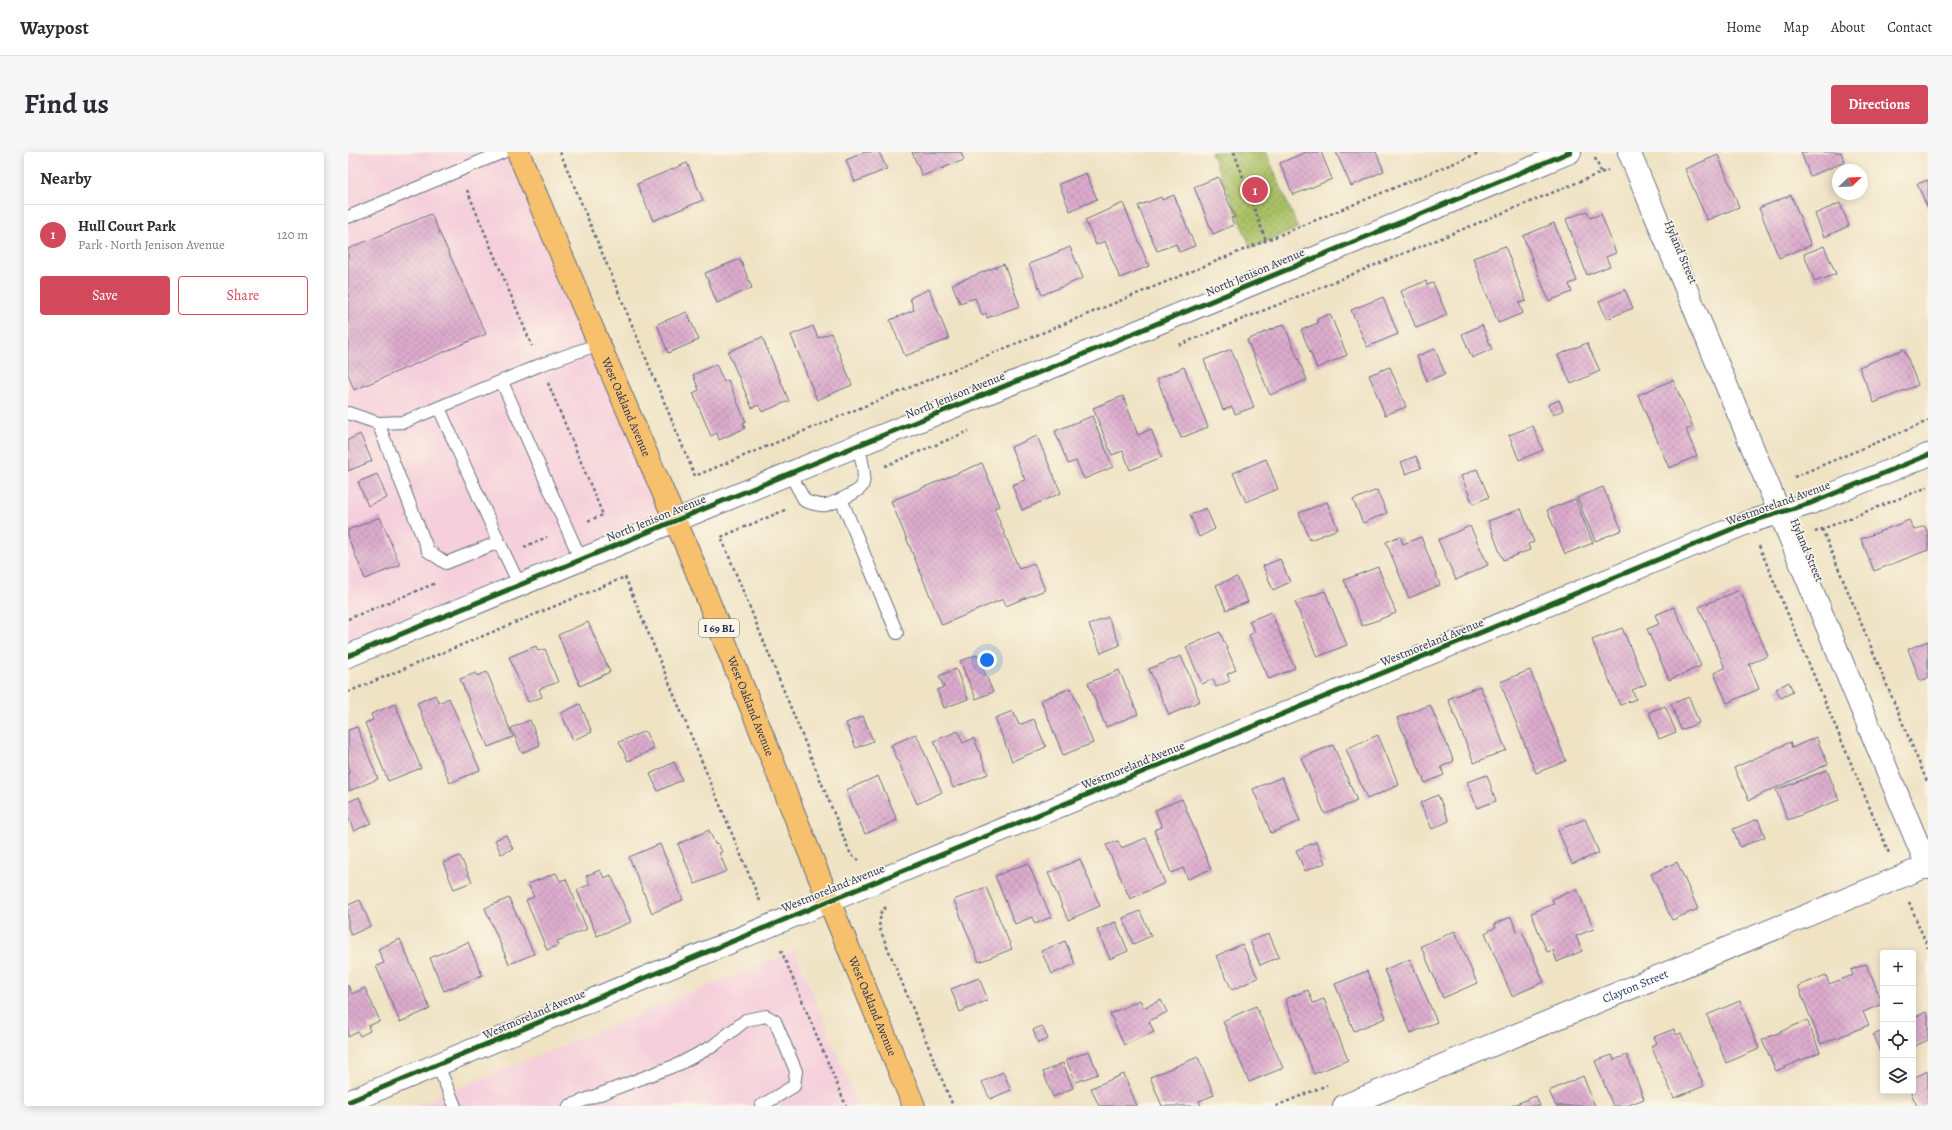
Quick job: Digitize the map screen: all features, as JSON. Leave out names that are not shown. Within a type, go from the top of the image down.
[{"type":"main road","name":"West Oakland Avenue","points":[[518,152],[688,550],[829,901],[914,1106]]},
{"type":"street","name":"North Jenison Avenue","points":[[348,656],[1069,360],[1570,152]]},
{"type":"street","name":"Hyland Street","points":[[1630,156],[1791,537],[1927,867]]},
{"type":"street","name":"Westmoreland Avenue","points":[[348,1102],[438,1066],[770,925],[1749,522],[1811,503],[1928,455]]},
{"type":"street","name":"Clayton Street","points":[[1344,1106],[1899,877],[1927,867]]},
{"type":"lane","points":[[348,217],[503,152]]},
{"type":"lane","points":[[348,413],[378,423],[404,422],[599,344]]},
{"type":"lane","points":[[502,382],[581,560]]},
{"type":"lane","points":[[439,408],[520,586]]},
{"type":"lane","points":[[378,423],[428,551],[446,563],[499,542]]},
{"type":"lane","points":[[790,474],[805,501],[826,505],[859,491],[863,485],[864,474],[858,446]]},
{"type":"lane","points":[[841,498],[897,633]]},
{"type":"lane","points":[[569,1106],[679,1064],[713,1046],[746,1020],[766,1016],[775,1021],[796,1071],[794,1086],[761,1106]]},
{"type":"lane","points":[[438,1066],[455,1106]]},
{"type":"path","points":[[560,152],[695,476],[1481,152]]},
{"type":"path","points":[[1234,152],[1266,241]]},
{"type":"path","points":[[1593,152],[1601,172]]},
{"type":"path","points":[[1174,347],[1601,172],[1630,156]]},
{"type":"path","points":[[1769,487],[1928,421]]},
{"type":"path","points":[[864,474],[974,429]]},
{"type":"path","points":[[1799,474],[1928,784]]},
{"type":"path","points":[[1751,548],[1822,530],[1928,486]]},
{"type":"path","points":[[805,501],[721,537],[851,855],[859,860],[865,860]]},
{"type":"path","points":[[1749,522],[1928,948]]},
{"type":"path","points":[[348,692],[625,577],[846,1106]]},
{"type":"path","points":[[891,903],[881,912],[879,927],[953,1106]]},
{"type":"shaded area","points":[[348,152],[518,152],[675,522],[348,656]]},
{"type":"shaded area","points":[[795,950],[859,1106],[415,1106]]},
{"type":"green space","points":[[1211,152],[1266,152],[1298,228],[1251,248]]},
{"type":"building","points":[[865,152],[879,152],[887,169],[855,182],[846,160]]},
{"type":"building","points":[[912,152],[961,152],[964,160],[922,176]]},
{"type":"building","points":[[1306,152],[1321,152],[1332,179],[1293,195],[1280,163]]},
{"type":"building","points":[[1336,152],[1376,152],[1384,171],[1351,186]]},
{"type":"building","points":[[1801,152],[1841,152],[1845,162],[1840,164],[1832,164],[1832,167],[1810,176]]},
{"type":"building","points":[[1718,155],[1739,207],[1707,220],[1685,169]]},
{"type":"building","points":[[687,163],[703,200],[653,221],[637,184]]},
{"type":"building","points":[[1086,173],[1097,199],[1070,211],[1059,184]]},
{"type":"building","points":[[1218,177],[1235,217],[1231,218],[1234,225],[1213,234],[1194,187]]},
{"type":"building","points":[[1928,180],[1928,208],[1917,184]]},
{"type":"building","points":[[1174,195],[1195,246],[1179,252],[1176,244],[1157,251],[1138,206],[1161,197],[1162,200]]},
{"type":"building","points":[[1791,195],[1811,245],[1779,258],[1759,208]]},
{"type":"building","points":[[1123,203],[1149,266],[1120,278],[1105,241],[1096,245],[1085,220]]},
{"type":"building","points":[[1840,203],[1849,226],[1824,237],[1815,214]]},
{"type":"building","points":[[1587,211],[1590,218],[1601,214],[1616,253],[1606,257],[1610,266],[1587,275],[1566,219]]},
{"type":"building","points":[[431,214],[486,334],[354,390],[348,374],[348,249]]},
{"type":"building","points":[[1554,223],[1577,281],[1569,284],[1572,292],[1549,301],[1523,236]]},
{"type":"building","points":[[1505,246],[1526,301],[1519,303],[1523,313],[1498,323],[1473,258]]},
{"type":"building","points":[[1824,246],[1836,274],[1815,282],[1804,254]]},
{"type":"building","points":[[1070,247],[1083,278],[1042,295],[1029,264]]},
{"type":"building","points":[[740,259],[752,288],[717,303],[705,273]]},
{"type":"building","points":[[1004,264],[1020,306],[987,318],[986,313],[982,315],[975,298],[960,303],[952,284]]},
{"type":"building","points":[[1426,281],[1427,285],[1433,283],[1447,315],[1416,328],[1401,291]]},
{"type":"building","points":[[929,289],[949,339],[905,356],[890,320],[914,310],[910,298]]},
{"type":"building","points":[[1625,290],[1633,308],[1607,319],[1599,301]]},
{"type":"building","points":[[1383,297],[1398,334],[1367,347],[1351,310]]},
{"type":"building","points":[[687,312],[699,340],[668,353],[657,324]]},
{"type":"building","points":[[1330,314],[1347,355],[1317,368],[1301,330],[1318,323],[1317,319]]},
{"type":"building","points":[[1284,324],[1307,380],[1270,395],[1247,340]]},
{"type":"building","points":[[1482,325],[1492,349],[1472,358],[1462,334]]},
{"type":"building","points":[[813,326],[818,338],[831,333],[852,385],[817,400],[791,335]]},
{"type":"building","points":[[762,337],[789,401],[762,412],[759,405],[752,408],[728,352]]},
{"type":"building","points":[[1587,343],[1600,371],[1571,384],[1558,355]]},
{"type":"building","points":[[1231,349],[1254,407],[1235,414],[1232,407],[1223,410],[1204,360]]},
{"type":"building","points":[[1435,349],[1445,374],[1427,381],[1417,356]]},
{"type":"building","points":[[1904,349],[1918,385],[1874,403],[1859,367]]},
{"type":"building","points":[[716,364],[724,382],[728,380],[746,422],[743,423],[745,428],[719,440],[717,433],[711,436],[693,393],[699,390],[693,375]]},
{"type":"building","points":[[1184,367],[1208,427],[1181,438],[1157,379]]},
{"type":"building","points":[[1390,367],[1406,407],[1385,415],[1369,375]]},
{"type":"building","points":[[1673,380],[1693,427],[1686,430],[1697,456],[1669,468],[1638,395]]},
{"type":"building","points":[[1123,396],[1138,435],[1151,429],[1162,457],[1130,470],[1123,451],[1112,455],[1093,408]]},
{"type":"building","points":[[1559,400],[1563,410],[1553,415],[1548,405]]},
{"type":"building","points":[[1092,416],[1113,467],[1084,479],[1076,461],[1068,464],[1055,431]]},
{"type":"building","points":[[1533,426],[1543,450],[1519,460],[1509,435]]},
{"type":"building","points":[[360,434],[372,461],[348,471],[348,440]]},
{"type":"building","points":[[1037,436],[1061,493],[1022,510],[1012,485],[1025,480],[1011,447]]},
{"type":"building","points":[[1416,456],[1421,468],[1406,474],[1401,462]]},
{"type":"building","points":[[1266,459],[1278,489],[1246,502],[1233,473]]},
{"type":"building","points":[[982,463],[1000,506],[994,508],[1019,569],[1034,563],[1045,590],[1006,606],[1003,599],[942,625],[891,501]]},
{"type":"building","points":[[1477,469],[1489,497],[1473,504],[1461,476]]},
{"type":"building","points":[[377,474],[387,498],[368,506],[358,482]]},
{"type":"building","points":[[1603,487],[1622,530],[1595,541],[1577,498]]},
{"type":"building","points":[[1377,490],[1387,513],[1363,523],[1353,500]]},
{"type":"building","points":[[1575,499],[1593,543],[1565,554],[1547,510]]},
{"type":"building","points":[[1327,502],[1338,529],[1310,540],[1299,513]]},
{"type":"building","points":[[1206,508],[1215,529],[1199,537],[1190,515]]},
{"type":"building","points":[[1521,509],[1534,542],[1528,544],[1530,550],[1503,560],[1488,521]]},
{"type":"building","points":[[380,517],[400,565],[365,579],[348,537],[348,530]]},
{"type":"building","points":[[1909,520],[1914,530],[1925,526],[1928,533],[1928,550],[1874,571],[1861,539]]},
{"type":"building","points":[[1470,526],[1488,565],[1456,580],[1438,540]]},
{"type":"building","points":[[1400,536],[1403,544],[1421,537],[1440,585],[1409,598],[1386,542]]},
{"type":"building","points":[[1280,559],[1290,582],[1273,590],[1263,566]]},
{"type":"building","points":[[1378,567],[1396,613],[1362,626],[1344,580]]},
{"type":"building","points":[[1237,577],[1248,602],[1226,610],[1216,585]]},
{"type":"building","points":[[1740,590],[1768,656],[1749,664],[1759,689],[1727,703],[1714,673],[1725,668],[1699,607]]},
{"type":"building","points":[[1325,591],[1347,645],[1317,657],[1295,602]]},
{"type":"building","points":[[1674,607],[1701,666],[1669,680],[1647,629],[1659,624],[1655,615]]},
{"type":"building","points":[[1271,612],[1295,668],[1269,679],[1249,635],[1255,632],[1249,621]]},
{"type":"building","points":[[1108,617],[1120,645],[1101,653],[1089,625]]},
{"type":"building","points":[[588,622],[610,672],[580,686],[558,635]]},
{"type":"building","points":[[1622,628],[1646,684],[1632,690],[1636,699],[1620,705],[1592,640]]},
{"type":"building","points":[[1220,632],[1236,670],[1227,674],[1230,681],[1216,687],[1213,679],[1202,684],[1186,647]]},
{"type":"building","points":[[1928,641],[1928,678],[1920,681],[1908,649]]},
{"type":"building","points":[[536,646],[538,651],[545,649],[558,682],[539,689],[542,697],[528,702],[509,657]]},
{"type":"building","points":[[977,655],[993,692],[976,699],[960,661]]},
{"type":"building","points":[[1181,656],[1200,701],[1169,715],[1149,669]]},
{"type":"building","points":[[956,669],[968,699],[944,708],[937,690],[944,687],[939,676]]},
{"type":"building","points":[[1119,670],[1138,714],[1106,727],[1088,683]]},
{"type":"building","points":[[1530,670],[1566,761],[1536,773],[1500,682]]},
{"type":"building","points":[[487,672],[513,737],[488,747],[460,679],[476,673],[477,676]]},
{"type":"building","points":[[1789,682],[1793,692],[1781,698],[1776,689]]},
{"type":"building","points":[[1480,686],[1506,750],[1474,763],[1448,699]]},
{"type":"building","points":[[1071,688],[1093,743],[1063,755],[1041,700]]},
{"type":"building","points":[[435,695],[439,703],[449,698],[480,770],[450,783],[417,703]]},
{"type":"building","points":[[1689,697],[1699,723],[1681,730],[1671,704]]},
{"type":"building","points":[[395,704],[421,768],[388,781],[365,723],[373,720],[371,714]]},
{"type":"building","points":[[580,704],[592,732],[573,740],[561,713]]},
{"type":"building","points":[[1430,705],[1454,761],[1441,767],[1444,775],[1425,783],[1397,718]]},
{"type":"building","points":[[1665,706],[1676,732],[1659,739],[1649,712]]},
{"type":"building","points":[[1013,711],[1019,725],[1034,719],[1046,747],[1012,761],[995,718]]},
{"type":"building","points":[[863,716],[873,741],[856,748],[846,723]]},
{"type":"building","points":[[530,720],[540,745],[522,753],[511,728]]},
{"type":"building","points":[[357,727],[378,779],[349,791],[348,730]]},
{"type":"building","points":[[645,731],[654,749],[628,761],[619,742]]},
{"type":"building","points":[[958,731],[963,743],[974,738],[988,774],[953,788],[934,741]]},
{"type":"building","points":[[916,734],[942,792],[917,804],[891,745]]},
{"type":"building","points":[[1378,735],[1399,785],[1367,799],[1346,749]]},
{"type":"building","points":[[1816,737],[1828,764],[1749,800],[1734,768],[1790,742],[1792,748]]},
{"type":"building","points":[[1333,745],[1357,801],[1325,814],[1301,758]]},
{"type":"building","points":[[674,762],[682,780],[658,791],[650,774]]},
{"type":"building","points":[[1827,770],[1839,800],[1788,820],[1776,790]]},
{"type":"building","points":[[1487,775],[1496,801],[1477,808],[1467,782]]},
{"type":"building","points":[[878,776],[897,820],[865,834],[846,790]]},
{"type":"building","points":[[1282,777],[1300,821],[1271,833],[1253,789]]},
{"type":"building","points":[[1438,795],[1449,821],[1432,829],[1420,803]]},
{"type":"building","points":[[359,797],[371,823],[354,831],[348,817],[348,802]]},
{"type":"building","points":[[1182,799],[1211,869],[1188,879],[1183,868],[1171,873],[1154,830],[1162,827],[1155,810]]},
{"type":"building","points":[[1585,819],[1599,853],[1572,864],[1558,830]]},
{"type":"building","points":[[1758,819],[1765,837],[1740,847],[1733,829]]},
{"type":"building","points":[[709,830],[715,844],[718,843],[722,852],[719,853],[727,871],[695,884],[678,844]]},
{"type":"building","points":[[506,835],[513,849],[501,854],[495,840]]},
{"type":"building","points":[[1146,838],[1165,883],[1130,899],[1106,845],[1118,841],[1121,848]]},
{"type":"building","points":[[1316,842],[1325,863],[1305,871],[1296,850]]},
{"type":"building","points":[[660,844],[683,900],[652,913],[629,857]]},
{"type":"building","points":[[460,856],[472,882],[454,889],[443,863]]},
{"type":"building","points":[[1080,859],[1100,906],[1068,920],[1048,873]]},
{"type":"building","points":[[1677,862],[1698,909],[1672,920],[1651,874]]},
{"type":"building","points":[[1028,863],[1051,917],[1035,924],[1032,917],[1015,924],[995,876]]},
{"type":"building","points":[[600,870],[604,878],[611,875],[631,922],[597,936],[577,890],[590,884],[586,876]]},
{"type":"building","points":[[556,873],[560,881],[566,879],[587,929],[557,941],[559,945],[547,950],[526,900],[534,897],[528,884]]},
{"type":"building","points":[[986,887],[1012,949],[979,962],[954,900]]},
{"type":"building","points":[[1577,889],[1594,929],[1576,936],[1582,951],[1557,962],[1553,950],[1547,952],[1531,913],[1554,904],[1552,899]]},
{"type":"building","points":[[509,898],[534,954],[509,964],[485,908]]},
{"type":"building","points":[[360,900],[371,926],[351,935],[348,928],[348,905]]},
{"type":"building","points":[[1140,911],[1151,936],[1133,944],[1123,918]]},
{"type":"building","points":[[1511,917],[1517,932],[1522,931],[1544,982],[1512,996],[1485,933],[1496,927],[1494,924]]},
{"type":"building","points":[[1116,922],[1128,951],[1110,959],[1097,930]]},
{"type":"building","points":[[1455,931],[1477,983],[1443,998],[1421,946]]},
{"type":"building","points":[[1269,934],[1279,957],[1260,965],[1250,941]]},
{"type":"building","points":[[400,939],[430,1009],[400,1022],[376,966],[384,963],[378,949]]},
{"type":"building","points":[[1065,941],[1075,964],[1052,974],[1041,951]]},
{"type":"building","points":[[468,942],[482,975],[444,991],[430,958]]},
{"type":"building","points":[[1242,944],[1258,978],[1232,990],[1216,956]]},
{"type":"building","points":[[1410,959],[1437,1022],[1411,1033],[1384,970]]},
{"type":"building","points":[[1866,964],[1880,997],[1880,1005],[1863,1012],[1869,1025],[1821,1044],[1798,986],[1826,975],[1829,984],[1853,975],[1851,970]]},
{"type":"building","points":[[1367,971],[1386,1018],[1354,1031],[1335,984]]},
{"type":"building","points":[[979,978],[988,1000],[960,1012],[951,989]]},
{"type":"building","points":[[348,985],[352,994],[365,988],[380,1021],[368,1026],[370,1031],[360,1036],[358,1032],[348,1037]]},
{"type":"building","points":[[1308,990],[1313,1003],[1324,999],[1348,1060],[1314,1074],[1285,999]]},
{"type":"building","points":[[1140,1000],[1143,1008],[1161,1000],[1167,1012],[1149,1021],[1154,1032],[1124,1045],[1110,1014]]},
{"type":"building","points":[[1740,1001],[1759,1049],[1726,1063],[1707,1015]]},
{"type":"building","points":[[1256,1006],[1283,1068],[1249,1082],[1223,1021]]},
{"type":"building","points":[[1926,1012],[1928,1017],[1928,1040],[1916,1046],[1916,1022],[1916,1017]]},
{"type":"building","points":[[1807,1020],[1820,1052],[1776,1071],[1762,1040]]},
{"type":"building","points":[[1042,1026],[1048,1039],[1038,1043],[1033,1030]]},
{"type":"building","points":[[1674,1029],[1676,1035],[1681,1033],[1704,1086],[1674,1098],[1651,1046],[1657,1043],[1654,1037]]},
{"type":"building","points":[[1880,1032],[1880,1052],[1873,1035]]},
{"type":"building","points":[[1089,1051],[1098,1074],[1076,1082],[1066,1060]]},
{"type":"building","points":[[1612,1055],[1614,1060],[1627,1055],[1644,1099],[1626,1106],[1613,1106],[1595,1061]]},
{"type":"building","points":[[1198,1057],[1214,1095],[1199,1101],[1201,1106],[1162,1106],[1150,1077]]},
{"type":"building","points":[[1063,1063],[1073,1088],[1053,1097],[1043,1072]]},
{"type":"building","points":[[1928,1071],[1928,1106],[1917,1106],[1911,1094],[1916,1094],[1916,1077]]},
{"type":"building","points":[[1003,1072],[1011,1090],[990,1099],[982,1082]]},
{"type":"building","points":[[1124,1074],[1137,1106],[1099,1106],[1091,1088]]},
{"type":"building","points":[[1583,1076],[1595,1106],[1556,1106],[1549,1091]]},
{"type":"building","points":[[1536,1096],[1540,1106],[1511,1106]]},
{"type":"cycle path","points":[[348,656],[834,455],[1062,363],[1570,152]]},
{"type":"cycle path","points":[[348,1102],[829,901],[1749,522],[1811,503],[1928,455]]},
{"type":"place","name":"Hull Court Park","points":[[1255,190]]}]
